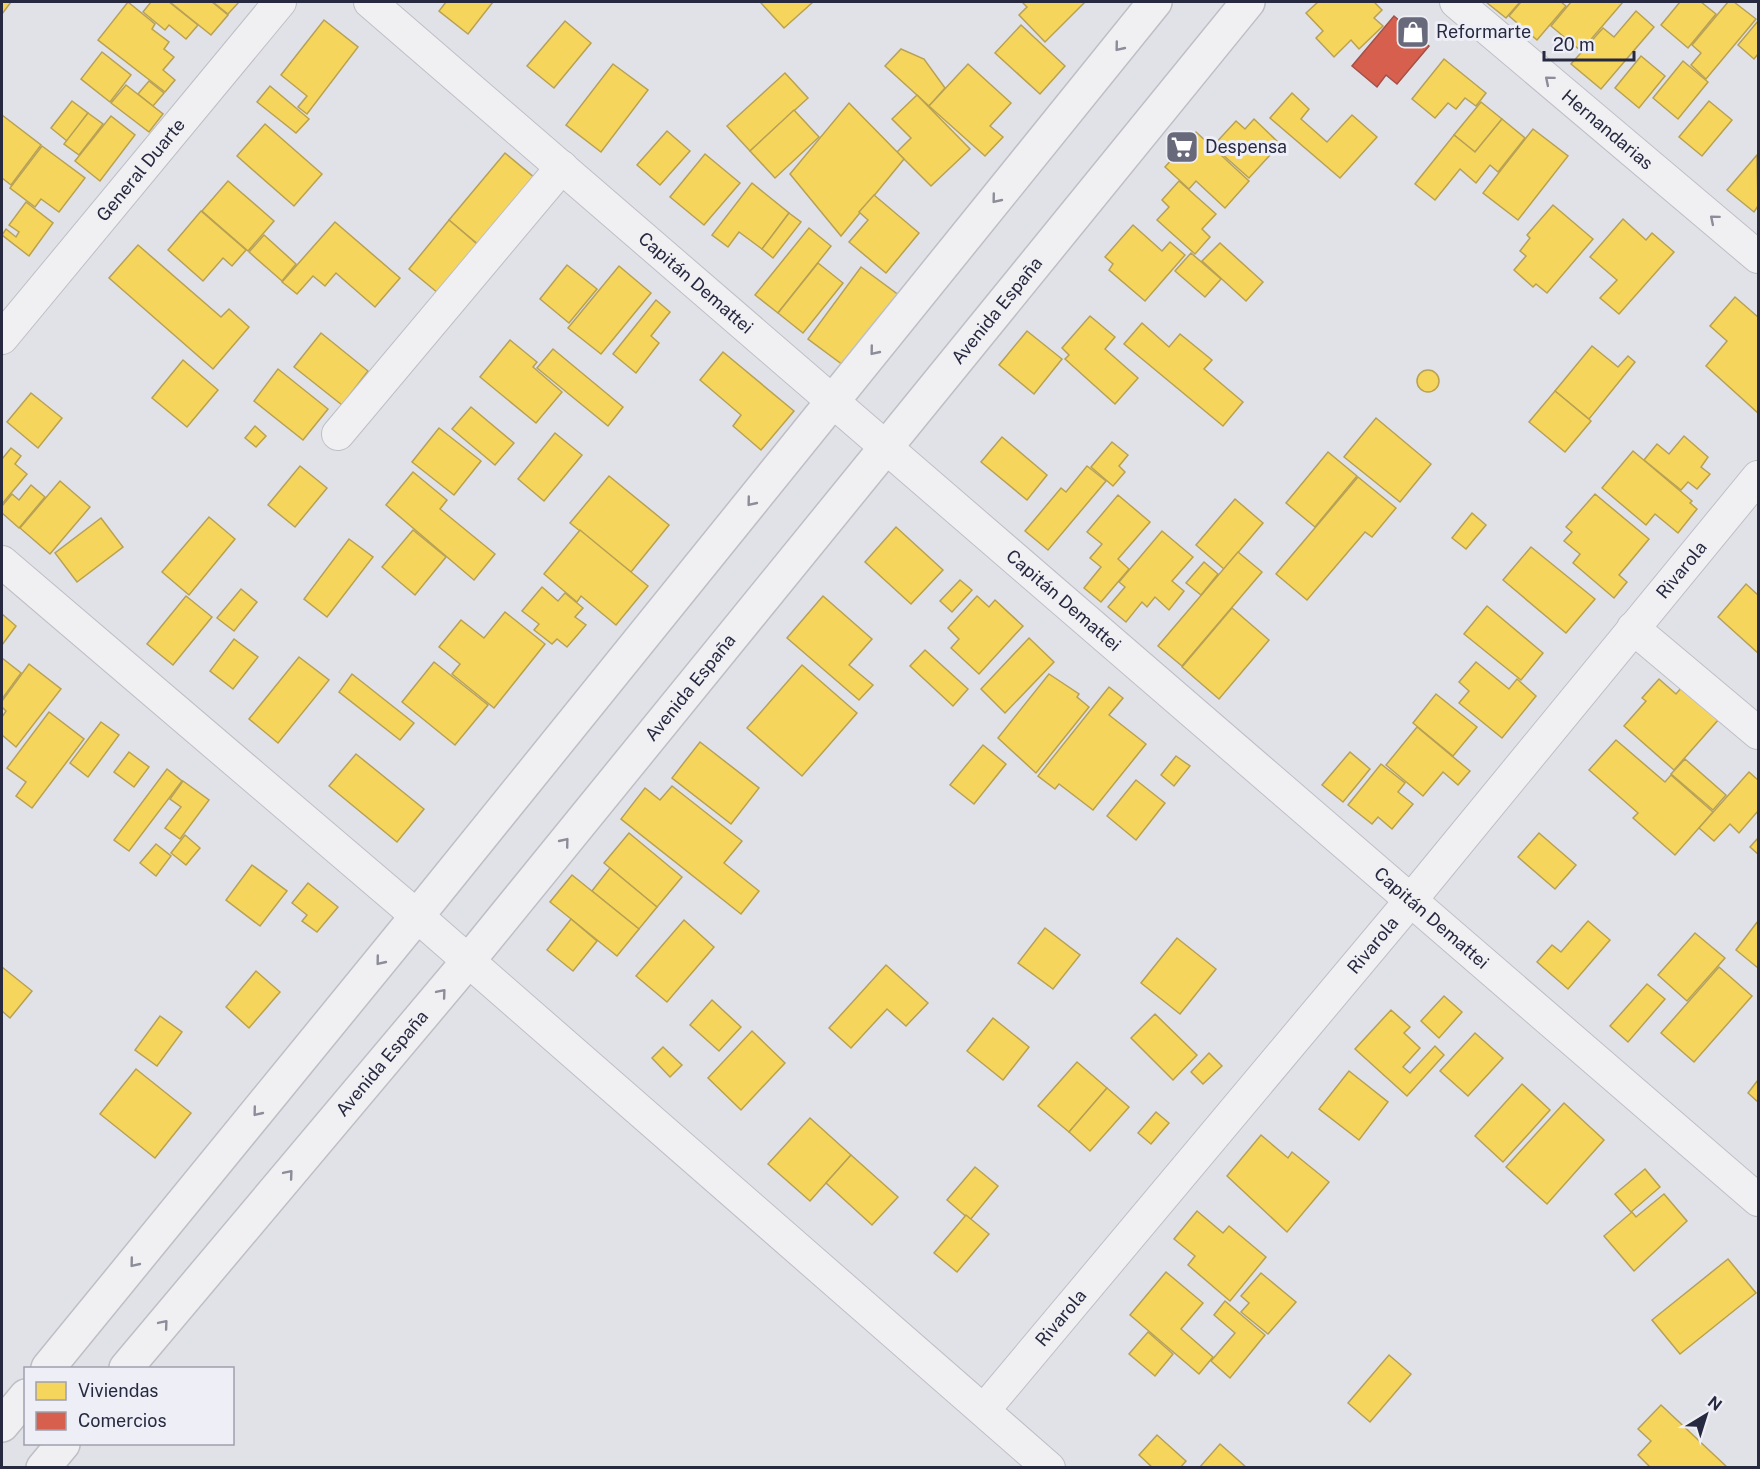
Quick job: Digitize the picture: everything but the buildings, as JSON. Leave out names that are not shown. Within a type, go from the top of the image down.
[{"type":"street","name":"General Duarte","points":[[2,338],[280,2]]},
{"type":"street","name":"Capitán Demattei","points":[[370,2],[1758,1200]]},
{"type":"street","points":[[49,1367],[417,916],[1155,2]]},
{"type":"street","name":"Avenida España","points":[[127,1367],[469,960],[1248,2]]},
{"type":"street","name":"Hernandarias","points":[[1456,2],[1758,257]]},
{"type":"street","points":[[338,434],[562,167]]},
{"type":"street","name":"Rivarola","points":[[984,1410],[1411,900],[1758,477]]},
{"type":"street","points":[[2,562],[469,960],[1049,1467]]},
{"type":"street","points":[[1633,628],[1758,733]]},
{"type":"street","points":[[2,1425],[24,1398]]},
{"type":"street","points":[[43,1467],[61,1445]]},
{"type":"place","name":"Reformarte","points":[[1413,32]]},
{"type":"place","name":"Despensa","points":[[1182,147]]}]
